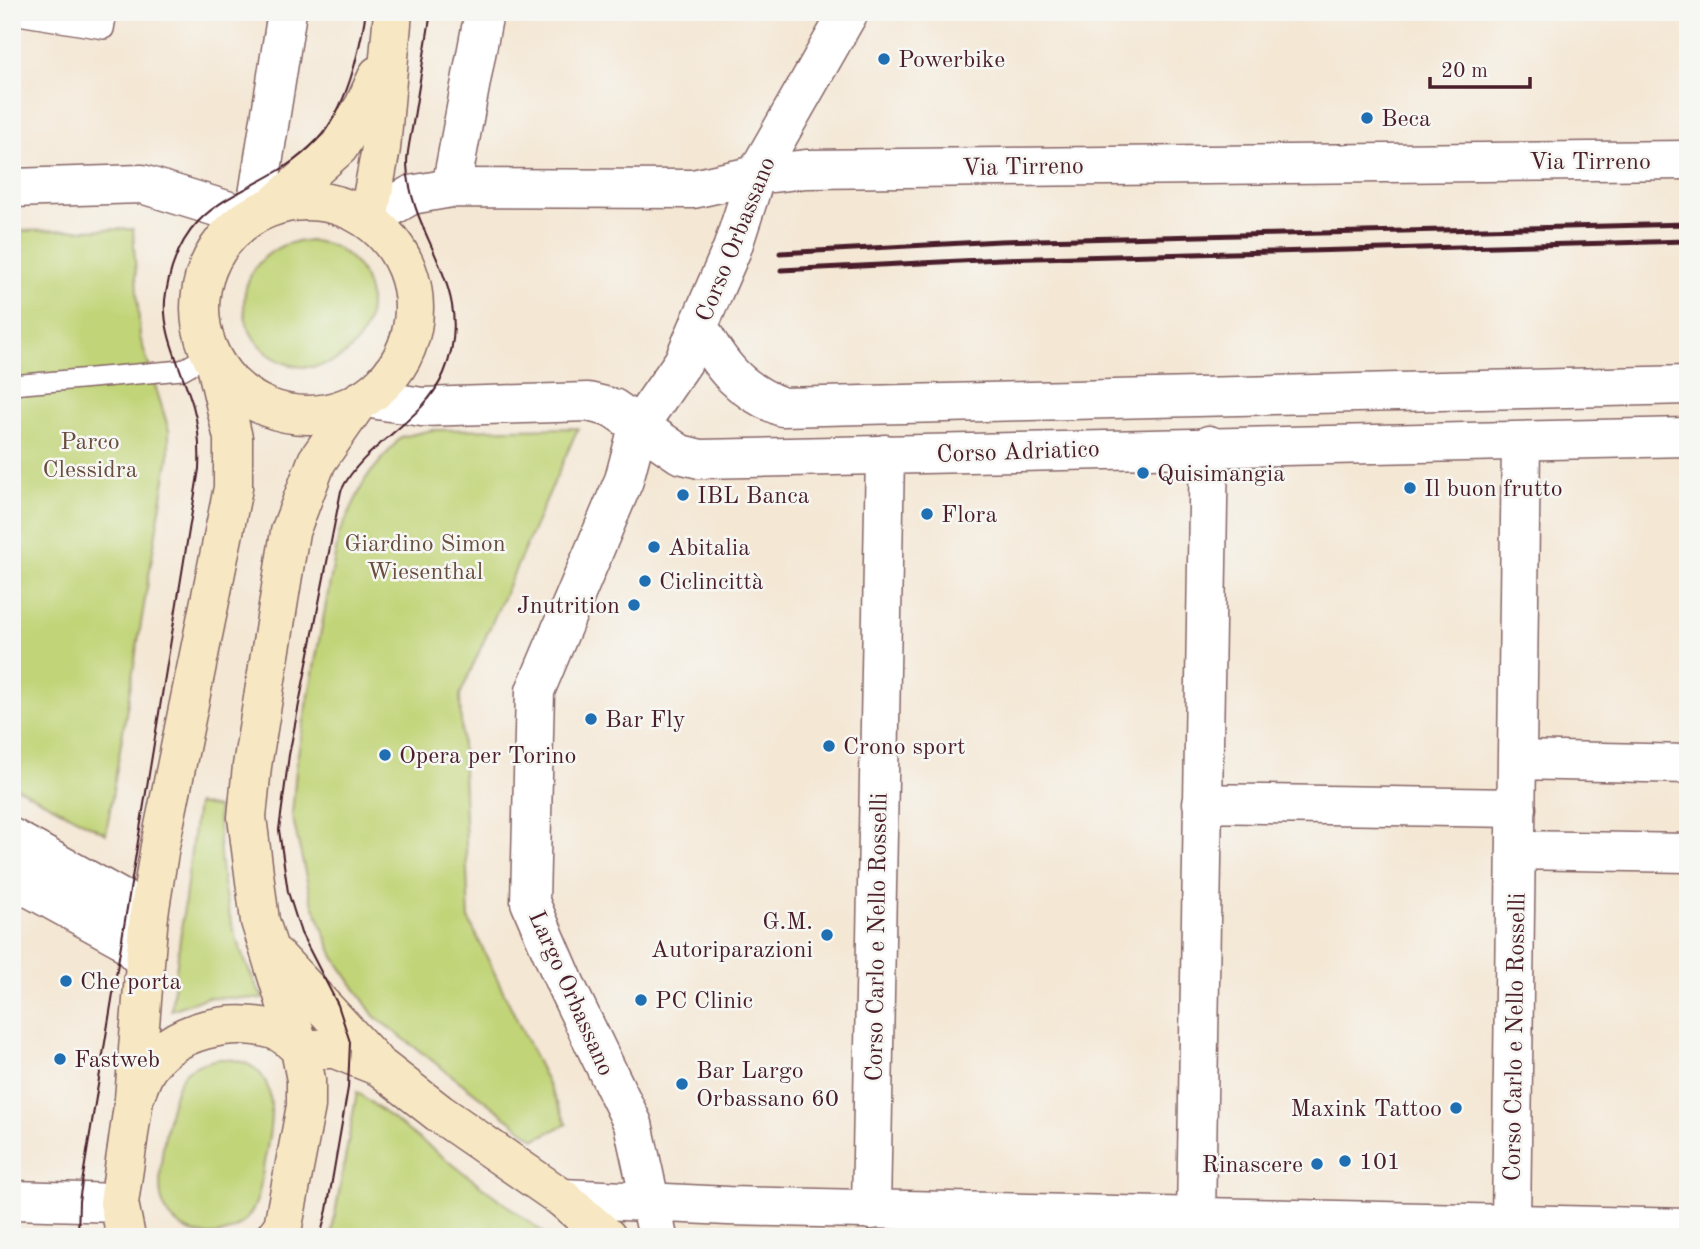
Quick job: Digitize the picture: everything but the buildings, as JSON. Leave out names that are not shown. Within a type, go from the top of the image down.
[{"type":"main road","points":[[368,220],[381,148],[393,12]]},
{"type":"main road","points":[[123,1227],[149,914],[160,846],[233,488],[233,438],[200,317],[200,298],[205,274],[227,235],[249,210],[339,147],[364,106],[388,53]]},
{"type":"main road","points":[[249,210],[298,201],[323,202],[348,209],[368,220],[398,251],[413,292],[414,313],[402,357],[388,377],[362,399],[317,461],[290,532],[252,766],[247,817],[252,873],[268,947],[300,1049],[306,1080],[306,1106],[283,1226],[275,1237]]},
{"type":"main road","points":[[213,360],[240,392],[275,410],[317,414],[362,399]]},
{"type":"main road","points":[[268,947],[354,1042],[380,1066],[439,1113],[562,1198],[607,1237]]},
{"type":"main road","points":[[134,1099],[146,1069],[161,1053],[204,1029],[247,1026],[276,1030],[300,1049],[335,1049],[380,1066]]},
{"type":"street","points":[[12,188],[142,184],[249,210],[287,12]]},
{"type":"street","points":[[452,188],[484,12]]},
{"type":"street","name":"Corso Orbassano","points":[[625,417],[665,388],[682,362],[732,249],[757,175],[849,12]]},
{"type":"street","name":"Via Tirreno","points":[[368,220],[411,195],[452,188],[693,189],[757,175],[806,169],[1688,160]]},
{"type":"street","name":"Corso Adriatico","points":[[699,327],[730,375],[754,396],[782,407],[1688,385]]},
{"type":"street","name":"Corso Adriatico","points":[[362,399],[422,407],[588,402],[625,417],[680,454],[700,459],[1209,445],[1521,442],[1688,437]]},
{"type":"street","name":"Largo Orbassano","points":[[625,417],[624,480],[536,691],[530,902],[633,1124],[654,1219]]},
{"type":"street","name":"Corso Carlo e Nello Rosselli","points":[[1511,1224],[1521,442]]},
{"type":"street","points":[[1196,1217],[1209,445]]},
{"type":"street","name":"Corso Carlo e Nello Rosselli","points":[[871,1210],[885,454]]},
{"type":"street","points":[[1518,760],[1688,764]]},
{"type":"street","points":[[1202,803],[1517,808]]},
{"type":"street","points":[[12,838],[149,914]]},
{"type":"street","points":[[1516,850],[1688,853]]},
{"type":"street","points":[[12,878],[123,939],[144,961]]},
{"type":"street","points":[[562,1198],[654,1219],[871,1210],[1688,1228]]},
{"type":"street","points":[[12,1200],[123,1227]]},
{"type":"lane","points":[[12,14],[104,29],[107,12]]},
{"type":"lane","points":[[12,385],[181,370],[213,360]]},
{"type":"green space","name":"Parco Clessidra","points":[[133,229],[140,337],[169,430],[169,455],[106,834],[12,785],[12,231]]},
{"type":"green space","points":[[307,241],[331,246],[351,260],[365,280],[370,304],[365,328],[351,348],[331,362],[307,367],[283,362],[263,348],[249,328],[244,304],[249,280],[263,260],[283,246]]},
{"type":"green space","name":"Giardino Simon Wiesenthal","points":[[578,428],[460,695],[469,920],[567,1124],[535,1139],[374,1016],[334,957],[311,899],[292,815],[297,759],[339,534],[366,478],[401,437],[432,430]]},
{"type":"green space","points":[[197,804],[218,808],[220,861],[227,906],[241,951],[263,999],[208,997],[171,1010]]},
{"type":"green space","points":[[219,1059],[240,1061],[255,1069],[265,1080],[270,1094],[270,1128],[259,1192],[255,1206],[247,1218],[225,1233],[199,1234],[176,1223],[168,1214],[160,1190],[162,1155],[169,1115],[179,1082],[193,1067]]},
{"type":"green space","points":[[357,1092],[549,1237],[331,1237]]},
{"type":"tram line","points":[[78,1237],[79,1201],[199,469],[197,422],[169,336],[166,293],[175,258],[189,233],[207,214],[227,199],[295,160],[327,127],[350,80],[366,12]]},
{"type":"tram line","points":[[320,1237],[348,1088],[350,1042],[338,1005],[301,933],[288,892],[279,830],[289,755],[341,491],[364,459],[408,420],[434,391],[444,373],[453,343],[453,316],[448,290],[419,217],[407,164],[431,12]]},
{"type":"railway","points":[[780,253],[1000,241],[1688,224]]},
{"type":"railway","points":[[781,270],[1000,259],[1688,241]]},
{"type":"place","name":"Powerbike","points":[[884,59]]},
{"type":"place","name":"Beca","points":[[1367,118]]},
{"type":"place","name":"Quisimangia","points":[[1143,473]]},
{"type":"place","name":"Il buon frutto","points":[[1410,488]]},
{"type":"place","name":"IBL Banca","points":[[683,495]]},
{"type":"place","name":"Flora","points":[[927,514]]},
{"type":"place","name":"Abitalia","points":[[654,547]]},
{"type":"place","name":"Ciclincittà","points":[[645,581]]},
{"type":"place","name":"Jnutrition","points":[[634,605]]},
{"type":"place","name":"Bar Fly","points":[[591,719]]},
{"type":"place","name":"Crono sport","points":[[829,746]]},
{"type":"place","name":"Opera per Torino","points":[[385,755]]},
{"type":"place","name":"G.M. Autoriparazioni","points":[[827,935]]},
{"type":"place","name":"Che porta","points":[[66,981]]},
{"type":"place","name":"PC Clinic","points":[[641,1000]]},
{"type":"place","name":"Fastweb","points":[[60,1059]]},
{"type":"place","name":"Bar Largo Orbassano 60","points":[[682,1084]]},
{"type":"place","name":"Maxink Tattoo","points":[[1456,1108]]},
{"type":"place","name":"101","points":[[1345,1161]]},
{"type":"place","name":"Rinascere","points":[[1317,1164]]}]
